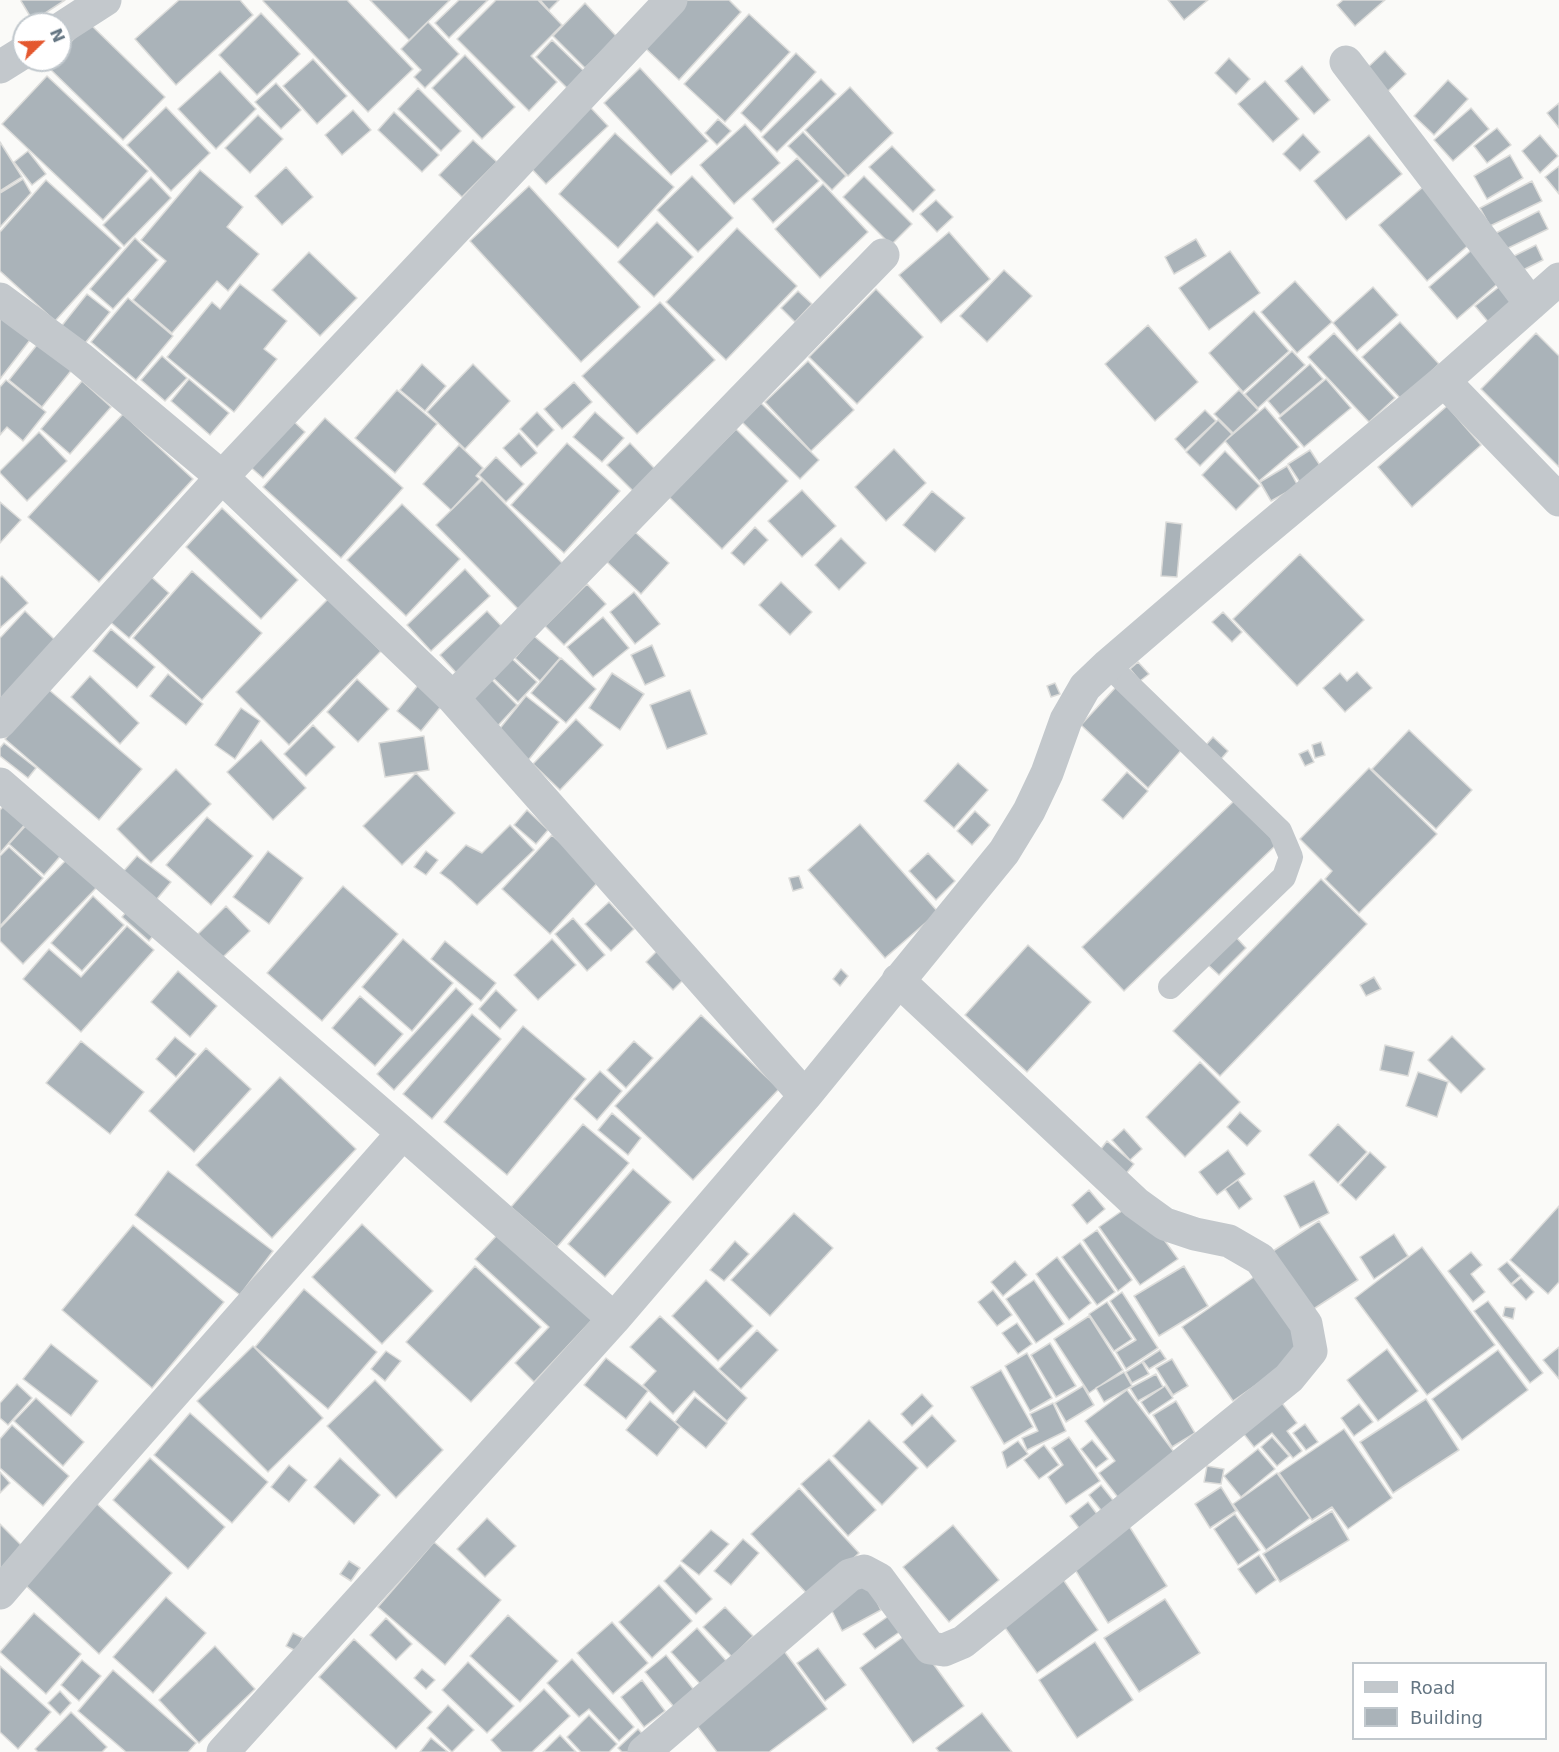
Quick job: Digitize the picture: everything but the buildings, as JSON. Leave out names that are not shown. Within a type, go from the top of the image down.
[{"type":"street","points":[[72,21],[105,0]]},
{"type":"street","points":[[0,722],[222,477],[671,0]]},
{"type":"street","points":[[1346,62],[1531,304]]},
{"type":"street","points":[[453,698],[883,255]]},
{"type":"street","points":[[224,1752],[614,1319],[805,1096],[1004,852],[1029,811],[1047,773],[1066,720],[1085,687],[1249,544],[1444,381],[1559,279]]},
{"type":"street","points":[[0,299],[80,358],[222,477],[453,698],[805,1096]]},
{"type":"street","points":[[1444,381],[1559,500]]},
{"type":"street","points":[[0,784],[614,1319]]},
{"type":"street","points":[[647,1751],[850,1575],[864,1571],[879,1579],[930,1648],[944,1650],[963,1642],[1289,1378],[1311,1351],[1306,1324],[1260,1259],[1229,1241],[1195,1234],[1165,1224],[1136,1203],[898,980]]},
{"type":"street","points":[[0,1593],[402,1133]]},
{"type":"lane","points":[[1108,665],[1280,831],[1291,857],[1284,877],[1170,987]]}]
